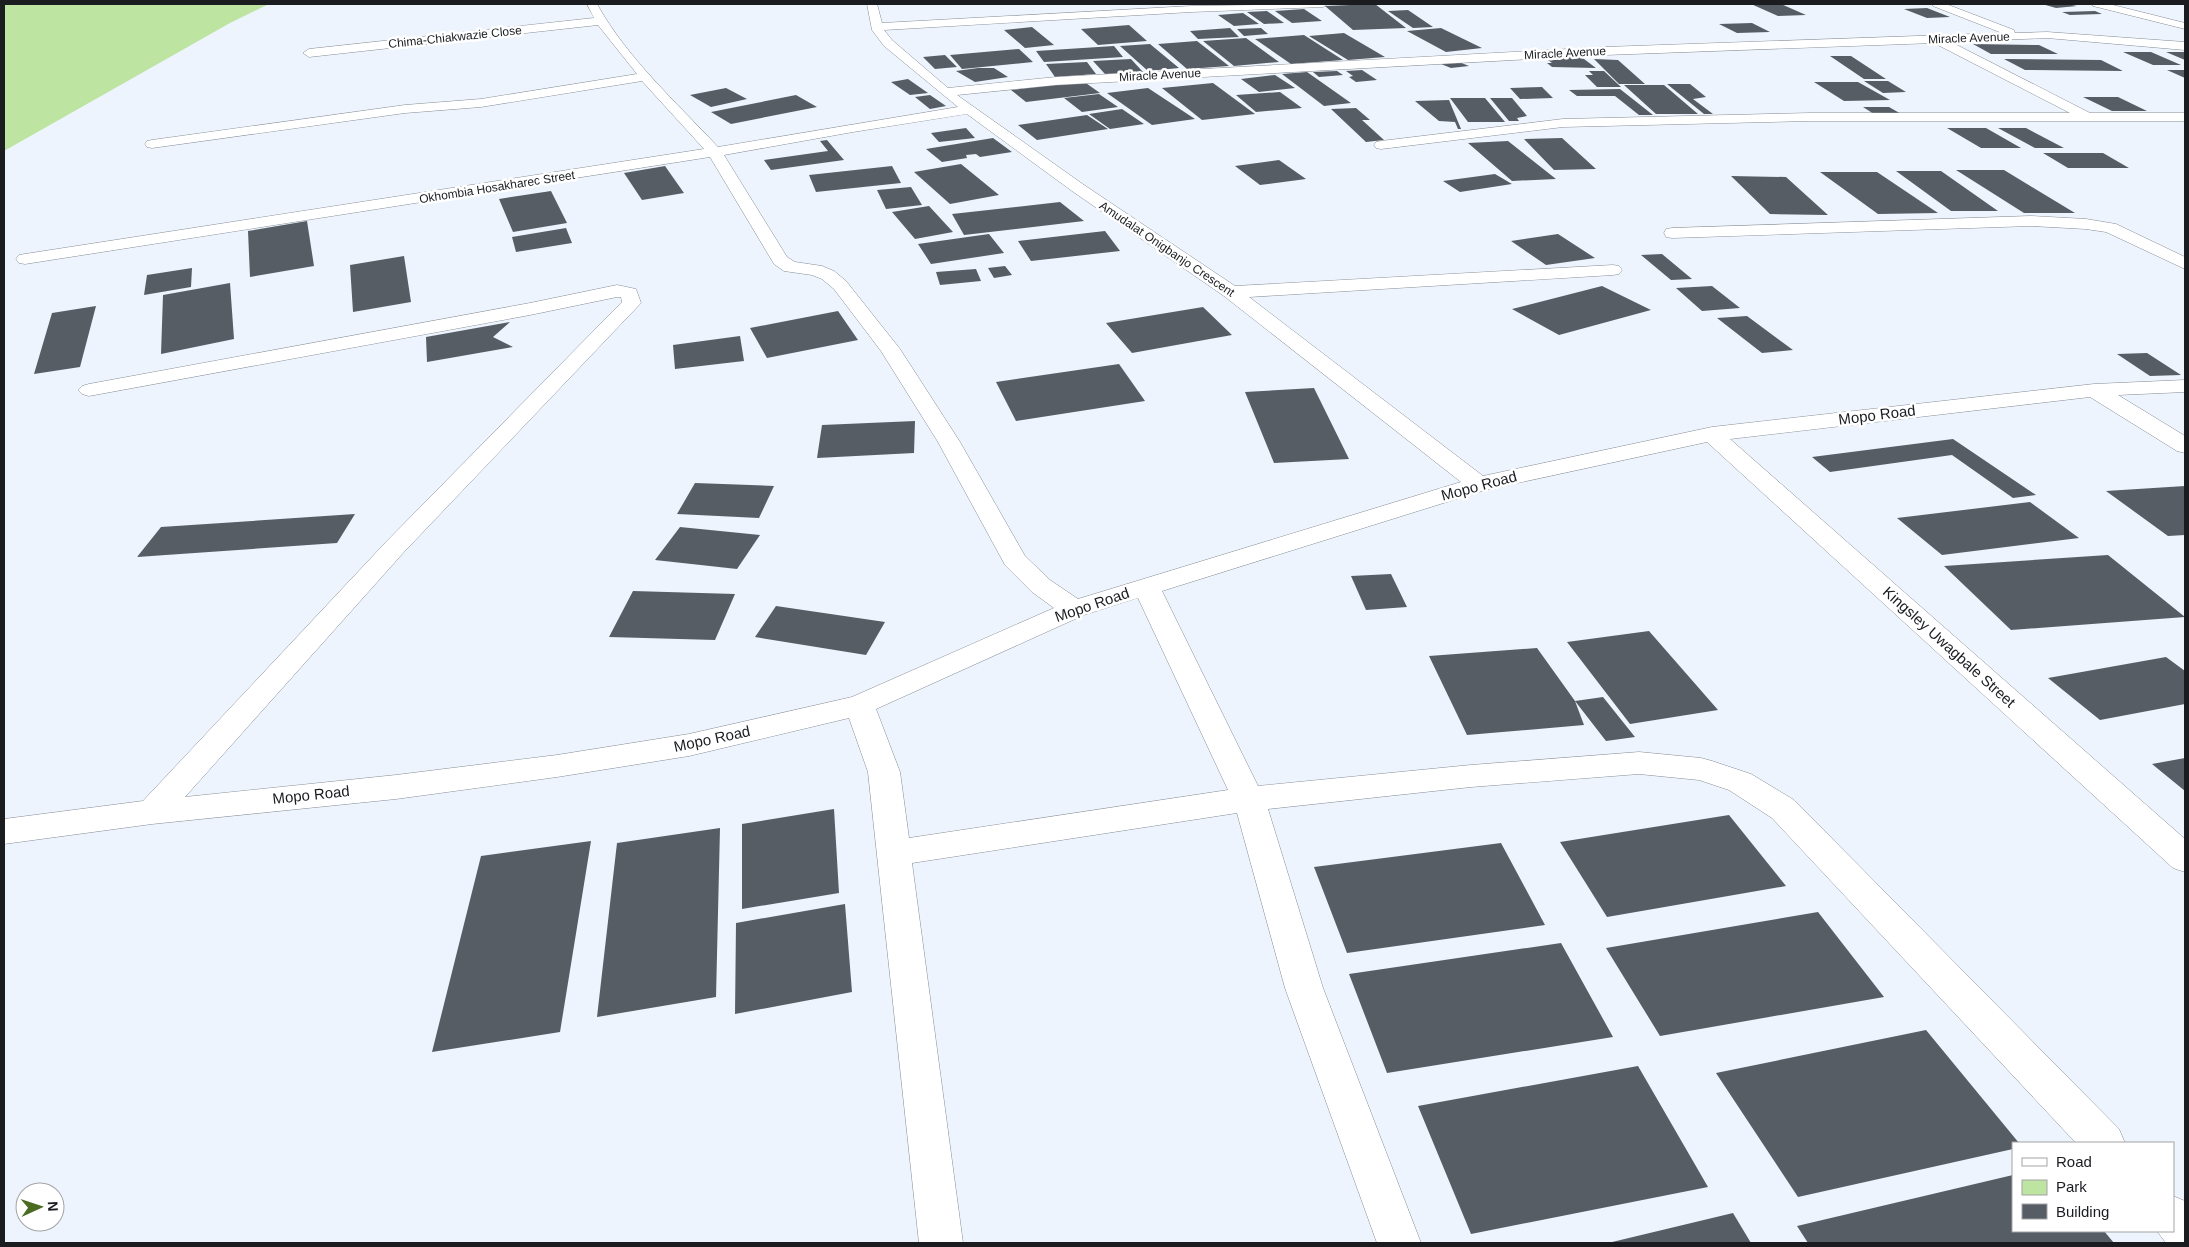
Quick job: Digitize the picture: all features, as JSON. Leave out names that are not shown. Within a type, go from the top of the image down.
[{"type":"street","points":[[592,4],[601,21],[645,77],[714,152],[780,260],[790,267],[816,270],[828,275],[840,285],[890,348],[949,442],[1014,560],[1041,586],[1074,609]]},
{"type":"street","name":"Amudalat Onigbanjo Crescent","points":[[872,4],[877,27],[888,43],[945,92],[1078,188],[1231,292],[1479,484]]},
{"type":"street","points":[[877,27],[1191,9],[1322,4]]},
{"type":"street","points":[[1937,4],[2022,36]]},
{"type":"street","points":[[2097,4],[2185,26]]},
{"type":"street","name":"Chima-Chiakwazie Close","points":[[309,53],[601,21]]},
{"type":"street","name":"Miracle Avenue","points":[[945,92],[1056,81],[1634,50],[2022,36],[2056,36],[2185,46]]},
{"type":"street","points":[[1937,40],[2089,118]]},
{"type":"street","points":[[152,144],[360,115],[481,103],[645,77]]},
{"type":"street","name":"Okhombia Hosakharec Street","points":[[25,259],[398,203],[714,152],[895,120],[969,110]]},
{"type":"street","points":[[1381,145],[1563,123],[1810,117],[2185,117]]},
{"type":"street","points":[[1672,233],[2032,221],[2086,224],[2110,228],[2185,264]]},
{"type":"street","points":[[1231,292],[1613,270]]},
{"type":"street","points":[[88,390],[242,360],[530,309],[617,291],[629,293],[632,303],[395,547],[152,812]]},
{"type":"street","name":"Mopo Road","points":[[4,832],[152,812],[396,787],[557,766],[689,745],[860,705],[1074,609],[1479,484],[1712,434],[2094,390],[2185,386]]},
{"type":"street","points":[[2094,390],[2185,446]]},
{"type":"street","name":"Kingsley Uwagbale Street","points":[[1712,434],[2185,859]]},
{"type":"street","points":[[1146,588],[1249,800],[1304,988],[1399,1243]]},
{"type":"street","points":[[860,705],[884,772],[941,1243]]},
{"type":"street","points":[[894,852],[1249,800],[1470,776],[1639,763],[1701,769],[1740,782],[1783,809],[2103,1142]]},
{"type":"street","points":[[2174,1219],[2185,1232]]},
{"type":"green space","points":[[4,4],[269,4],[230,23],[4,151]]},
{"type":"building","points":[[1375,4],[1406,28],[1353,30],[1325,6]]},
{"type":"building","points":[[1751,4],[1781,4],[1806,15],[1778,16]]},
{"type":"building","points":[[2042,4],[2067,4],[2077,6],[2056,8]]},
{"type":"building","points":[[1927,8],[1950,17],[1927,18],[1904,9]]},
{"type":"building","points":[[1304,9],[1322,21],[1292,23],[1275,11]]},
{"type":"building","points":[[1408,10],[1433,27],[1413,28],[1388,11]]},
{"type":"building","points":[[1267,11],[1284,23],[1264,24],[1247,12]]},
{"type":"building","points":[[2095,11],[2102,14],[2070,15],[2062,12]]},
{"type":"building","points":[[1243,13],[1259,24],[1234,26],[1218,15]]},
{"type":"building","points":[[1752,23],[1770,32],[1737,33],[1719,24]]},
{"type":"building","points":[[1129,25],[1147,41],[1098,45],[1081,29]]},
{"type":"building","points":[[1032,27],[1054,45],[1025,48],[1004,30]]},
{"type":"building","points":[[1230,28],[1239,37],[1198,39],[1190,31]]},
{"type":"building","points":[[1261,28],[1268,34],[1244,36],[1237,29]]},
{"type":"building","points":[[1441,28],[1482,48],[1446,52],[1407,31]]},
{"type":"building","points":[[1344,33],[1385,57],[1348,60],[1309,36]]},
{"type":"building","points":[[1304,35],[1343,60],[1291,64],[1255,39]]},
{"type":"building","points":[[1246,38],[1279,62],[1234,66],[1203,41]]},
{"type":"building","points":[[1197,41],[1229,66],[1187,69],[1158,44]]},
{"type":"building","points":[[1150,44],[1179,68],[1148,71],[1120,46]]},
{"type":"building","points":[[1973,44],[2039,45],[2058,54],[1991,54]]},
{"type":"building","points":[[1114,46],[1123,57],[1044,62],[1036,51]]},
{"type":"building","points":[[1019,49],[1033,62],[962,69],[950,55]]},
{"type":"building","points":[[2123,52],[2151,52],[2181,65],[2153,65]]},
{"type":"building","points":[[2166,52],[2185,52],[2185,60]]},
{"type":"building","points":[[945,55],[957,67],[935,69],[923,57]]},
{"type":"building","points":[[1580,56],[1596,68],[1552,67],[1547,63],[1552,63],[1544,57]]},
{"type":"building","points":[[1830,56],[1851,56],[1886,79],[1864,79]]},
{"type":"building","points":[[1131,59],[1143,72],[1105,74],[1093,61]]},
{"type":"building","points":[[1594,59],[1618,60],[1645,84],[1619,84]]},
{"type":"building","points":[[2004,59],[2101,60],[2123,71],[2025,70]]},
{"type":"building","points":[[1087,62],[1096,74],[1055,77],[1046,64]]},
{"type":"building","points":[[1459,62],[1469,66],[1451,68],[1441,64]]},
{"type":"building","points":[[994,68],[1008,77],[975,82],[956,71]]},
{"type":"building","points":[[1362,70],[1377,80],[1356,82],[1349,77],[1353,76],[1346,71]]},
{"type":"building","points":[[2167,70],[2185,70],[2185,78]]},
{"type":"building","points":[[1337,71],[1343,75],[1319,77],[1313,72]]},
{"type":"building","points":[[1589,71],[1604,71],[1621,87],[1597,87],[1585,75],[1593,75]]},
{"type":"building","points":[[1307,72],[1351,103],[1324,106],[1282,74]]},
{"type":"building","points":[[1275,75],[1295,88],[1259,92],[1241,79]]},
{"type":"building","points":[[908,79],[928,93],[910,95],[891,82]]},
{"type":"building","points":[[1083,81],[1100,93],[1026,102],[1011,90]]},
{"type":"building","points":[[1864,81],[1888,81],[1906,92],[1883,93]]},
{"type":"building","points":[[1814,82],[1858,82],[1890,100],[1844,101]]},
{"type":"building","points":[[1213,83],[1255,114],[1202,120],[1162,88]]},
{"type":"building","points":[[1667,84],[1690,84],[1706,97],[1693,99],[1713,114],[1704,114]]},
{"type":"building","points":[[1624,85],[1664,85],[1698,114],[1656,114]]},
{"type":"building","points":[[1542,87],[1553,98],[1520,99],[1510,88]]},
{"type":"building","points":[[726,88],[747,99],[711,107],[690,95]]},
{"type":"building","points":[[1148,88],[1195,119],[1152,125],[1107,93]]},
{"type":"building","points":[[1620,89],[1653,115],[1639,115],[1615,96],[1577,96],[1569,90]]},
{"type":"building","points":[[1280,92],[1302,108],[1256,112],[1236,95]]},
{"type":"building","points":[[1099,94],[1118,107],[1082,112],[1064,98]]},
{"type":"building","points":[[796,95],[817,107],[731,124],[711,112]]},
{"type":"building","points":[[930,95],[946,106],[930,109],[915,97]]},
{"type":"building","points":[[2083,97],[2118,97],[2147,111],[2112,111]]},
{"type":"building","points":[[1450,98],[1485,98],[1505,122],[1468,122]]},
{"type":"building","points":[[1490,98],[1512,98],[1527,116],[1517,118],[1519,121],[1509,121]]},
{"type":"building","points":[[1449,100],[1461,129],[1458,129],[1455,122],[1439,121],[1415,101]]},
{"type":"building","points":[[1863,107],[1889,107],[1903,115],[1877,116]]},
{"type":"building","points":[[1356,108],[1370,120],[1362,120],[1384,140],[1366,142],[1331,109]]},
{"type":"building","points":[[1122,109],[1144,124],[1110,129],[1089,114]]},
{"type":"building","points":[[1087,115],[1108,129],[1037,140],[1018,125]]},
{"type":"building","points":[[966,128],[975,138],[939,142],[931,133]]},
{"type":"building","points":[[1947,128],[1986,128],[2021,148],[1981,148]]},
{"type":"building","points":[[1998,128],[2026,128],[2064,148],[2035,148]]},
{"type":"building","points":[[993,138],[1012,152],[980,157],[976,154],[966,155],[967,158],[942,162],[926,149]]},
{"type":"building","points":[[1562,138],[1596,169],[1554,170],[1524,139]]},
{"type":"building","points":[[827,140],[844,160],[771,170],[764,160],[828,151],[820,141]]},
{"type":"building","points":[[1508,141],[1556,179],[1512,181],[1468,143]]},
{"type":"building","points":[[2043,153],[2103,153],[2129,168],[2068,168]]},
{"type":"building","points":[[1279,160],[1306,179],[1260,185],[1235,166]]},
{"type":"building","points":[[961,164],[999,195],[950,204],[914,172]]},
{"type":"building","points":[[665,166],[684,193],[642,200],[624,173]]},
{"type":"building","points":[[892,166],[901,183],[816,192],[809,175]]},
{"type":"building","points":[[1956,170],[2004,170],[2075,213],[2024,213]]},
{"type":"building","points":[[1896,171],[1941,171],[1998,211],[1951,211]]},
{"type":"building","points":[[1820,172],[1877,172],[1938,213],[1878,214]]},
{"type":"building","points":[[1495,174],[1512,184],[1460,192],[1443,181]]},
{"type":"building","points":[[1731,176],[1786,177],[1828,215],[1770,214]]},
{"type":"building","points":[[911,187],[922,205],[886,209],[877,190]]},
{"type":"building","points":[[551,191],[567,223],[513,232],[499,199]]},
{"type":"building","points":[[1060,202],[1084,221],[964,235],[952,214]]},
{"type":"building","points":[[929,206],[953,232],[915,239],[892,212]]},
{"type":"building","points":[[307,221],[314,266],[250,277],[248,231]]},
{"type":"building","points":[[566,228],[572,243],[516,252],[512,237]]},
{"type":"building","points":[[1105,231],[1120,251],[1031,261],[1018,241]]},
{"type":"building","points":[[989,234],[1004,253],[931,264],[918,244]]},
{"type":"building","points":[[1558,234],[1595,258],[1546,265],[1511,241]]},
{"type":"building","points":[[1662,254],[1692,279],[1671,280],[1641,255]]},
{"type":"building","points":[[404,256],[411,302],[353,312],[350,265]]},
{"type":"building","points":[[1005,266],[1012,275],[994,278],[988,268]]},
{"type":"building","points":[[192,268],[191,287],[144,295],[147,275]]},
{"type":"building","points":[[976,269],[981,281],[940,285],[936,272]]},
{"type":"building","points":[[230,283],[234,339],[161,354],[163,295]]},
{"type":"building","points":[[1602,286],[1651,310],[1559,335],[1512,309]]},
{"type":"building","points":[[1712,286],[1740,308],[1702,311],[1676,288]]},
{"type":"building","points":[[96,306],[80,367],[34,374],[52,313]]},
{"type":"building","points":[[1203,307],[1232,335],[1132,353],[1106,323]]},
{"type":"building","points":[[838,311],[858,340],[767,358],[750,328]]},
{"type":"building","points":[[1747,316],[1793,350],[1762,353],[1717,318]]},
{"type":"building","points":[[510,322],[493,337],[513,347],[427,362],[426,337]]},
{"type":"building","points":[[740,336],[744,361],[675,369],[673,345]]},
{"type":"building","points":[[2147,353],[2181,375],[2150,376],[2117,354]]},
{"type":"building","points":[[1119,364],[1145,401],[1016,421],[996,382]]},
{"type":"building","points":[[1314,388],[1349,459],[1274,463],[1245,392]]},
{"type":"building","points":[[915,421],[914,453],[817,458],[822,425]]},
{"type":"building","points":[[1953,439],[2036,495],[2013,498],[1952,455],[1830,472],[1812,457]]},
{"type":"building","points":[[695,483],[774,486],[759,518],[677,514]]},
{"type":"building","points":[[2185,486],[2185,535],[2168,536],[2106,491]]},
{"type":"building","points":[[2030,502],[2079,538],[1942,555],[1897,518]]},
{"type":"building","points":[[355,514],[337,543],[137,557],[161,527]]},
{"type":"building","points":[[680,527],[760,535],[737,569],[655,560]]},
{"type":"building","points":[[2108,555],[2185,617],[2011,630],[1944,566]]},
{"type":"building","points":[[1391,574],[1407,607],[1366,610],[1351,576]]},
{"type":"building","points":[[633,591],[735,594],[715,640],[609,637]]},
{"type":"building","points":[[776,606],[885,622],[866,655],[755,637]]},
{"type":"building","points":[[1649,631],[1718,710],[1630,724],[1567,642]]},
{"type":"building","points":[[1537,648],[1575,701],[1584,725],[1467,735],[1429,656]]},
{"type":"building","points":[[2166,657],[2185,671],[2185,704],[2100,720],[2048,678]]},
{"type":"building","points":[[1603,697],[1635,737],[1606,741],[1575,701]]},
{"type":"building","points":[[2185,758],[2185,791],[2152,764]]},
{"type":"building","points":[[834,809],[839,893],[742,909],[742,824]]},
{"type":"building","points":[[1729,815],[1786,886],[1607,917],[1560,842]]},
{"type":"building","points":[[720,828],[716,997],[597,1017],[617,843]]},
{"type":"building","points":[[591,841],[560,1032],[432,1052],[481,856]]},
{"type":"building","points":[[1501,843],[1545,925],[1347,953],[1314,867]]},
{"type":"building","points":[[845,904],[852,992],[735,1014],[736,923]]},
{"type":"building","points":[[1818,912],[1884,997],[1660,1036],[1606,948]]},
{"type":"building","points":[[1561,943],[1613,1037],[1387,1073],[1349,974]]},
{"type":"building","points":[[1926,1030],[2018,1142],[2012,1142],[2012,1149],[1798,1197],[1716,1073]]},
{"type":"building","points":[[1638,1066],[1708,1187],[1471,1234],[1418,1106]]},
{"type":"building","points":[[2012,1175],[2012,1232],[2105,1232],[2114,1243],[1808,1243],[1797,1226]]},
{"type":"building","points":[[1733,1213],[1751,1243],[1608,1243]]}]
